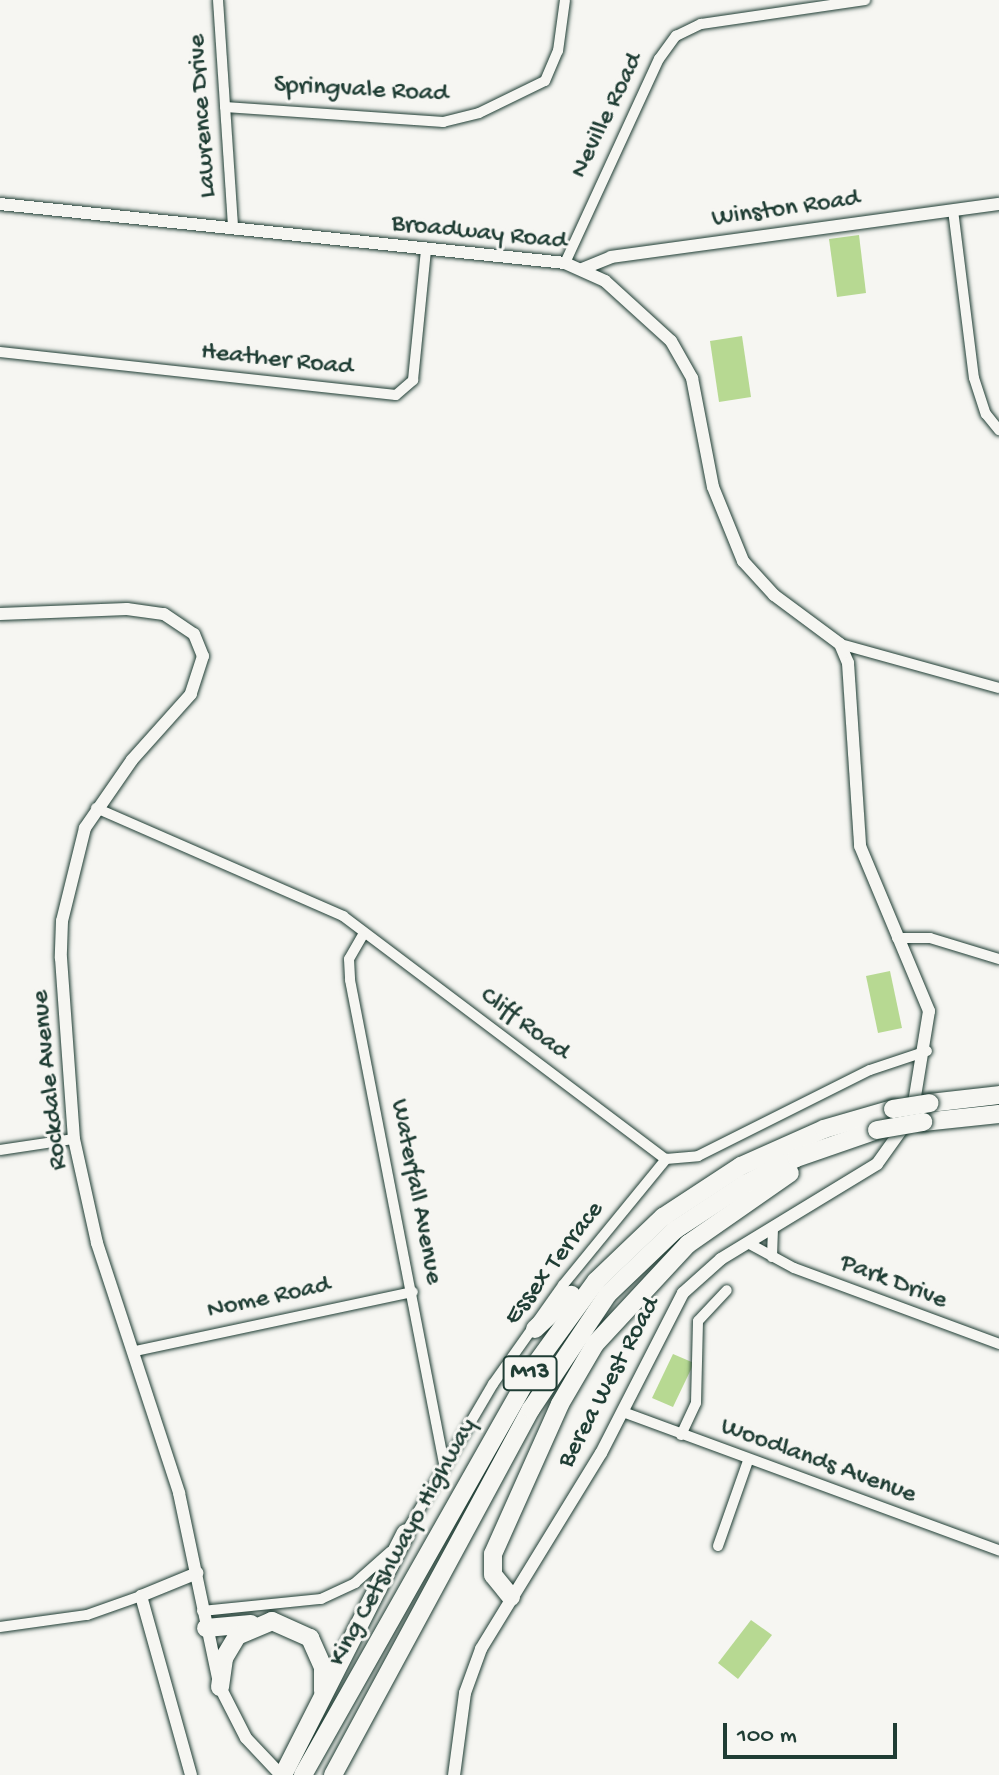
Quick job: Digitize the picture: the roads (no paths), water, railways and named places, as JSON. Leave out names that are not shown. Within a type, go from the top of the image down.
[{"type":"highway","name":"King Cetshwayo Highway","points":[[303,1775],[563,1323],[596,1281],[663,1217],[741,1166],[824,1129],[893,1109],[999,1095]]},
{"type":"highway","name":"King Cetshwayo Highway","points":[[333,1775],[531,1409],[601,1303],[654,1248],[703,1210],[779,1166],[851,1138],[923,1122],[999,1114]]},
{"type":"highway","points":[[511,1597],[493,1575],[493,1554],[560,1404],[595,1344],[647,1283],[712,1223],[851,1138]]},
{"type":"highway","points":[[535,1329],[653,1215],[741,1166]]},
{"type":"highway","points":[[282,1775],[406,1533]]},
{"type":"highway","points":[[204,1620],[286,1623],[310,1638],[323,1667],[323,1698]]},
{"type":"highway","points":[[220,1687],[227,1651],[254,1623]]},
{"type":"street","name":"Lawrence Drive","points":[[218,0],[233,228]]},
{"type":"street","name":"Springvale Road","points":[[225,107],[443,122],[479,113],[545,81],[558,51],[565,0]]},
{"type":"street","name":"Neville Road","points":[[565,263],[659,59],[676,36],[701,24],[865,0]]},
{"type":"street","name":"Broadway Road","points":[[0,204],[565,263],[582,269],[647,315],[681,356],[692,378],[713,487],[743,561],[774,595],[840,644]]},
{"type":"street","name":"Winston Road","points":[[582,269],[611,257],[999,204]]},
{"type":"street","points":[[953,210],[974,378],[986,414],[999,430]]},
{"type":"street","name":"Heather Road","points":[[0,352],[401,394],[413,380],[426,249]]},
{"type":"street","name":"Rockdale Avenue","points":[[0,614],[149,611],[180,620],[200,645],[202,667],[191,694],[96,808],[76,853],[62,921],[74,1139],[97,1243],[135,1351],[197,1573],[204,1620],[220,1687],[246,1738],[282,1775]]},
{"type":"street","points":[[840,644],[999,688]]},
{"type":"street","points":[[666,1159],[698,1156],[888,1061],[927,1051],[929,1011],[860,846],[851,685],[840,644]]},
{"type":"street","name":"Cliff Road","points":[[96,808],[343,916],[666,1159]]},
{"type":"street","name":"Waterfall Avenue","points":[[364,933],[349,959],[350,980],[444,1463]]},
{"type":"street","points":[[897,938],[930,938],[999,959]]},
{"type":"street","name":"Berea West Road","points":[[454,1775],[468,1679],[511,1597],[623,1412],[683,1293],[748,1243],[868,1171],[892,1149],[912,1115],[927,1051]]},
{"type":"street","points":[[0,1150],[74,1139]]},
{"type":"street","name":"Essex Terrace","points":[[204,1620],[321,1599],[366,1575],[406,1533],[444,1463],[563,1285],[666,1159]]},
{"type":"street","points":[[772,1257],[773,1229]]},
{"type":"street","name":"Park Drive","points":[[748,1243],[772,1257],[999,1344]]},
{"type":"street","points":[[681,1435],[696,1403],[700,1317],[727,1290]]},
{"type":"street","name":"Nome Road","points":[[135,1351],[413,1292]]},
{"type":"street","name":"Woodlands Avenue","points":[[623,1412],[748,1461],[999,1550]]},
{"type":"street","points":[[718,1546],[748,1461]]},
{"type":"street","points":[[0,1627],[87,1615],[197,1573]]},
{"type":"street","points":[[141,1596],[191,1775]]}]
